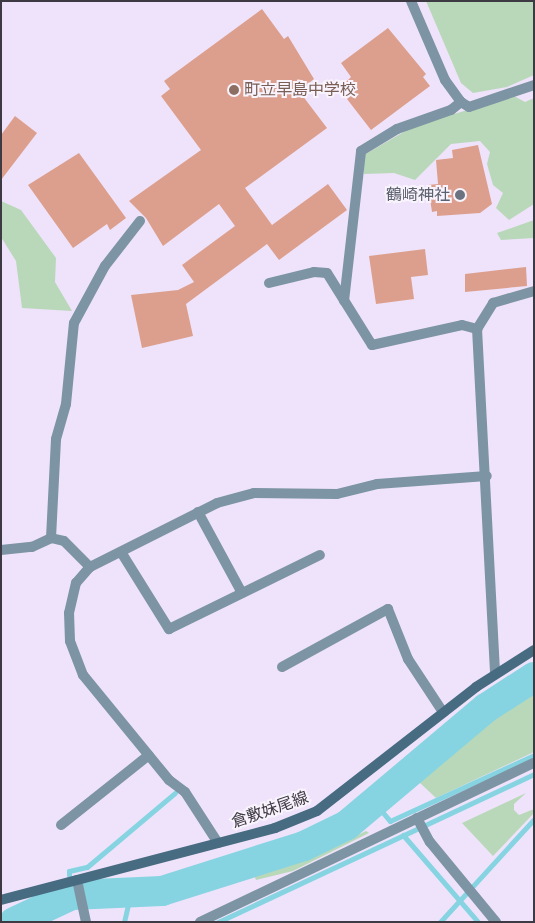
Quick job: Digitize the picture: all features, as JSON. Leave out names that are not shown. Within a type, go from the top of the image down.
[{"type":"main road","name":"倉敷妹尾線","points":[[1,900],[78,884],[218,843],[317,811],[495,672],[534,650]]},
{"type":"street","points":[[411,1],[445,80],[461,102],[469,107],[534,85]]},
{"type":"street","points":[[344,301],[361,151],[397,128],[451,110],[461,102]]},
{"type":"street","points":[[51,538],[56,439],[66,404],[74,323],[105,266],[140,221]]},
{"type":"street","points":[[269,283],[321,270],[344,301],[372,345],[462,325],[477,329]]},
{"type":"street","points":[[495,672],[487,476],[477,329],[493,303],[534,291]]},
{"type":"street","points":[[218,843],[185,792],[149,755],[76,660],[70,641],[71,594],[90,568],[198,512],[254,493],[337,494],[377,484],[487,476]]},
{"type":"street","points":[[198,512],[242,593]]},
{"type":"street","points":[[1,550],[32,547],[51,538],[64,541],[90,568]]},
{"type":"street","points":[[121,552],[169,628],[320,555]]},
{"type":"street","points":[[282,667],[388,609],[408,659],[443,712]]},
{"type":"street","points":[[61,825],[149,755]]},
{"type":"street","points":[[200,922],[534,764]]},
{"type":"street","points":[[418,820],[423,831],[474,892],[496,922]]},
{"type":"street","points":[[78,884],[86,922]]},
{"type":"green space","points":[[426,1],[534,1],[534,75],[507,87],[473,93],[461,83]]},
{"type":"green space","points":[[514,96],[525,102],[534,98],[534,204],[509,220],[496,208],[503,193],[493,185],[487,164],[490,152],[480,141],[451,144],[415,180],[394,173],[364,174],[364,155],[414,126]]},
{"type":"green space","points":[[1,201],[21,210],[56,258],[55,282],[72,311],[22,308],[16,261],[1,237]]},
{"type":"green space","points":[[534,220],[534,238],[501,240],[497,233]]},
{"type":"green space","points":[[534,692],[534,752],[436,798],[419,782],[495,717]]},
{"type":"green space","points":[[526,793],[514,804],[514,810],[519,815],[534,809],[534,813],[493,856],[462,823]]},
{"type":"green space","points":[[366,831],[369,833],[293,871],[256,880],[254,875],[324,851]]},
{"type":"building","points":[[262,9],[284,39],[288,36],[314,79],[299,91],[327,128],[245,188],[272,225],[328,184],[347,210],[279,260],[267,244],[186,304],[193,336],[142,348],[131,295],[178,290],[194,282],[182,265],[235,226],[219,204],[163,246],[146,218],[129,201],[201,150],[161,96],[170,89],[164,81]]},
{"type":"building","points":[[388,28],[426,74],[423,77],[430,86],[371,130],[347,99],[352,95],[344,84],[351,77],[341,63]]},
{"type":"building","points":[[15,116],[37,133],[1,180],[1,135]]},
{"type":"building","name":"鶴崎神社","points":[[478,145],[492,204],[480,213],[437,216],[437,211],[432,212],[428,185],[438,184],[436,160],[453,158],[452,150]]},
{"type":"building","points":[[79,153],[126,218],[110,230],[107,224],[73,248],[28,185]]},
{"type":"building","points":[[425,249],[428,275],[411,277],[414,299],[376,304],[369,256]]},
{"type":"building","points":[[526,267],[527,286],[465,292],[465,274]]},
{"type":"waterway","points":[[14,922],[72,895],[162,891],[304,846],[347,825],[486,708],[534,677]]},
{"type":"waterway","points":[[374,802],[390,821],[534,755]]},
{"type":"waterway","points":[[218,922],[534,774]]},
{"type":"waterway","points":[[69,875],[69,871],[87,867],[175,793]]},
{"type":"waterway","points":[[440,922],[534,819]]},
{"type":"waterway","points":[[403,835],[478,922]]},
{"type":"waterway","points":[[124,922],[131,892]]},
{"type":"place","name":"町立早島中学校","points":[[234,90]]},
{"type":"place","name":"鶴崎神社","points":[[460,195]]}]
